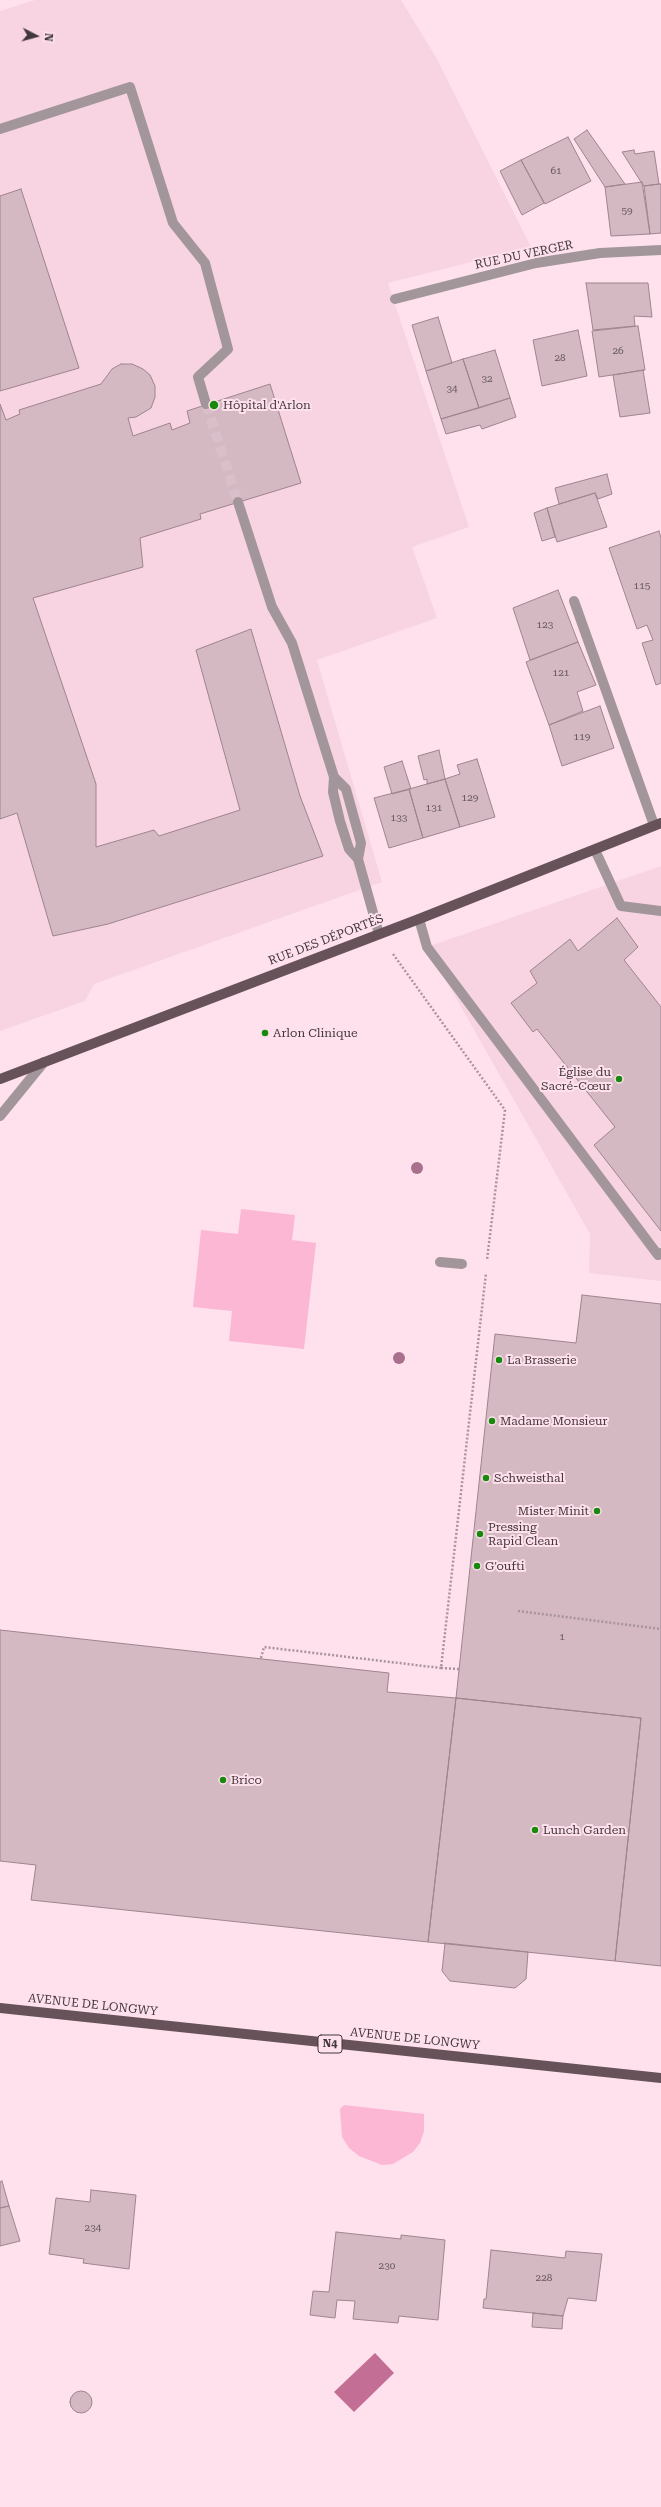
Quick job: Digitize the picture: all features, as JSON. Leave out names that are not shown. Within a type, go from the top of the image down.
[{"type":"main road","name":"RUE DES DÉPORTÉS","points":[[0,1079],[419,919],[658,824]]},
{"type":"main road","name":"AVENUE DE LONGWY","points":[[0,2008],[661,2078]]},
{"type":"street","points":[[0,130],[130,87],[173,222],[205,263],[228,349],[198,377],[206,404]]},
{"type":"street","name":"RUE DU VERGER","points":[[395,299],[536,263],[600,253],[661,250]]},
{"type":"street","points":[[238,502],[272,607],[292,643],[334,777],[333,792],[340,821],[349,849],[358,859],[379,934]]},
{"type":"street","points":[[574,601],[658,824]]},
{"type":"street","points":[[595,850],[621,906],[661,911]]},
{"type":"street","points":[[419,919],[427,947],[658,1255],[661,1253]]},
{"type":"street","points":[[0,1116],[44,1062]]},
{"type":"street","points":[[440,1262],[462,1264]]},
{"type":"path","points":[[379,934],[505,1110],[441,1668]]},
{"type":"path","points":[[518,1611],[661,1629]]},
{"type":"path","points":[[261,1658],[264,1647],[459,1669]]},
{"type":"shaded area","name":"Hôpital d'Arlon","points":[[35,0],[401,0],[437,59],[531,247],[388,283],[469,527],[412,547],[437,618],[317,660],[382,882],[94,984],[85,1001],[0,1031],[0,11]]},
{"type":"shaded area","points":[[661,866],[661,1281],[589,1273],[590,1234],[427,947]]},
{"type":"shaded area","points":[[241,1209],[295,1215],[292,1240],[316,1243],[304,1349],[229,1341],[232,1311],[193,1307],[201,1230],[238,1234]]},
{"type":"shaded area","points":[[344,2105],[424,2114],[424,2131],[420,2143],[413,2152],[393,2164],[382,2165],[359,2156],[349,2148],[342,2137],[340,2109]]},
{"type":"shaded area","points":[[375,2353],[394,2373],[354,2412],[334,2392]]},
{"type":"building","points":[[587,130],[625,184],[605,187],[574,139]]},
{"type":"building","points":[[568,137],[591,181],[545,204],[521,160]]},
{"type":"building","points":[[634,150],[635,154],[654,151],[659,184],[644,186],[641,182],[622,152]]},
{"type":"building","points":[[521,160],[544,203],[522,215],[500,171]]},
{"type":"building","points":[[642,182],[650,234],[611,236],[605,187]]},
{"type":"building","points":[[661,184],[661,233],[650,234],[644,186]]},
{"type":"building","points":[[21,189],[79,368],[0,391],[0,196]]},
{"type":"building","points":[[586,283],[648,283],[652,317],[634,316],[635,326],[593,330]]},
{"type":"building","points":[[438,317],[452,363],[426,371],[412,325]]},
{"type":"building","points":[[638,326],[645,370],[599,377],[592,331]]},
{"type":"building","points":[[578,330],[587,376],[542,386],[533,340]]},
{"type":"building","points":[[495,350],[510,398],[479,408],[463,359]]},
{"type":"building","points":[[463,359],[479,408],[441,419],[426,371]]},
{"type":"building","points":[[121,364],[132,364],[143,369],[150,375],[155,386],[155,397],[151,408],[136,417],[128,418],[133,436],[170,423],[172,430],[190,423],[187,411],[270,384],[301,483],[200,514],[201,519],[140,538],[143,567],[33,598],[96,784],[96,847],[154,830],[159,836],[240,810],[196,650],[251,629],[300,796],[323,856],[108,924],[53,936],[17,813],[0,819],[0,404],[6,420],[20,414],[19,410],[101,384],[112,369]]},
{"type":"building","points":[[643,370],[650,413],[620,417],[613,375]]},
{"type":"building","points":[[510,398],[516,417],[482,429],[480,425],[446,434],[441,419]]},
{"type":"building","points":[[607,474],[612,494],[598,499],[595,493],[559,504],[555,488]]},
{"type":"building","points":[[595,493],[607,527],[557,542],[547,508]]},
{"type":"building","points":[[547,508],[555,537],[542,541],[534,513]]},
{"type":"building","points":[[659,531],[661,538],[661,683],[656,685],[642,643],[653,640],[647,625],[637,629],[609,548]]},
{"type":"building","points":[[558,590],[578,642],[530,660],[513,608]]},
{"type":"building","points":[[578,642],[596,685],[577,692],[583,711],[549,725],[526,662]]},
{"type":"building","points":[[600,706],[614,748],[562,766],[549,725]]},
{"type":"building","points":[[439,750],[445,779],[427,784],[427,779],[424,780],[418,756]]},
{"type":"building","points":[[477,759],[495,817],[460,827],[445,779],[460,774],[457,765]]},
{"type":"building","points":[[402,761],[411,789],[392,794],[384,767]]},
{"type":"building","points":[[445,779],[460,827],[423,838],[409,789]]},
{"type":"building","points":[[409,789],[423,838],[389,848],[374,798]]},
{"type":"building","name":"Église du Sacré-Cœur","points":[[617,918],[638,947],[624,960],[661,1007],[661,1231],[594,1145],[615,1127],[537,1029],[533,1032],[511,1003],[537,983],[530,971],[570,939],[578,951]]},
{"type":"building","points":[[582,1295],[661,1304],[661,1966],[615,1961],[641,1718],[456,1698],[495,1334],[576,1343]]},
{"type":"building","name":"Brico","points":[[0,1630],[389,1673],[387,1692],[456,1698],[428,1942],[31,1900],[36,1865],[0,1861]]},
{"type":"building","name":"Lunch Garden","points":[[456,1698],[641,1718],[615,1961],[428,1942]]},
{"type":"building","points":[[445,1943],[528,1952],[526,1979],[515,1988],[450,1981],[442,1971]]},
{"type":"building","points":[[2,2181],[9,2206],[0,2208],[0,2182]]},
{"type":"building","points":[[91,2190],[136,2195],[129,2269],[83,2263],[84,2259],[49,2254],[56,2198],[90,2202]]},
{"type":"building","points":[[9,2206],[20,2241],[0,2246],[0,2208]]},
{"type":"building","points":[[336,2232],[401,2239],[401,2235],[445,2240],[438,2320],[399,2316],[398,2323],[353,2319],[355,2301],[337,2300],[335,2318],[310,2315],[313,2291],[329,2292]]},
{"type":"building","points":[[491,2250],[565,2258],[566,2251],[602,2254],[596,2301],[568,2298],[563,2316],[483,2308],[484,2299],[486,2299]]},
{"type":"building","points":[[533,2313],[563,2316],[562,2329],[532,2327]]},
{"type":"building","points":[[81,2391],[89,2394],[92,2402],[89,2410],[81,2413],[73,2410],[70,2402],[73,2394]]},
{"type":"tunnel","points":[[206,404],[238,502]]},
{"type":"place","name":"Hôpital d'Arlon","points":[[214,405]]},
{"type":"place","name":"Arlon Clinique","points":[[265,1033]]},
{"type":"place","name":"Église du Sacré-Cœur","points":[[619,1079]]},
{"type":"place","name":"La Brasserie","points":[[499,1360]]},
{"type":"place","name":"Madame Monsieur","points":[[492,1421]]},
{"type":"place","name":"Schweisthal","points":[[486,1478]]},
{"type":"place","name":"Mister Minit","points":[[597,1511]]},
{"type":"place","name":"Pressing Rapid Clean","points":[[480,1534]]},
{"type":"place","name":"G'oufti","points":[[477,1566]]},
{"type":"place","name":"Brico","points":[[223,1780]]},
{"type":"place","name":"Lunch Garden","points":[[535,1830]]}]
